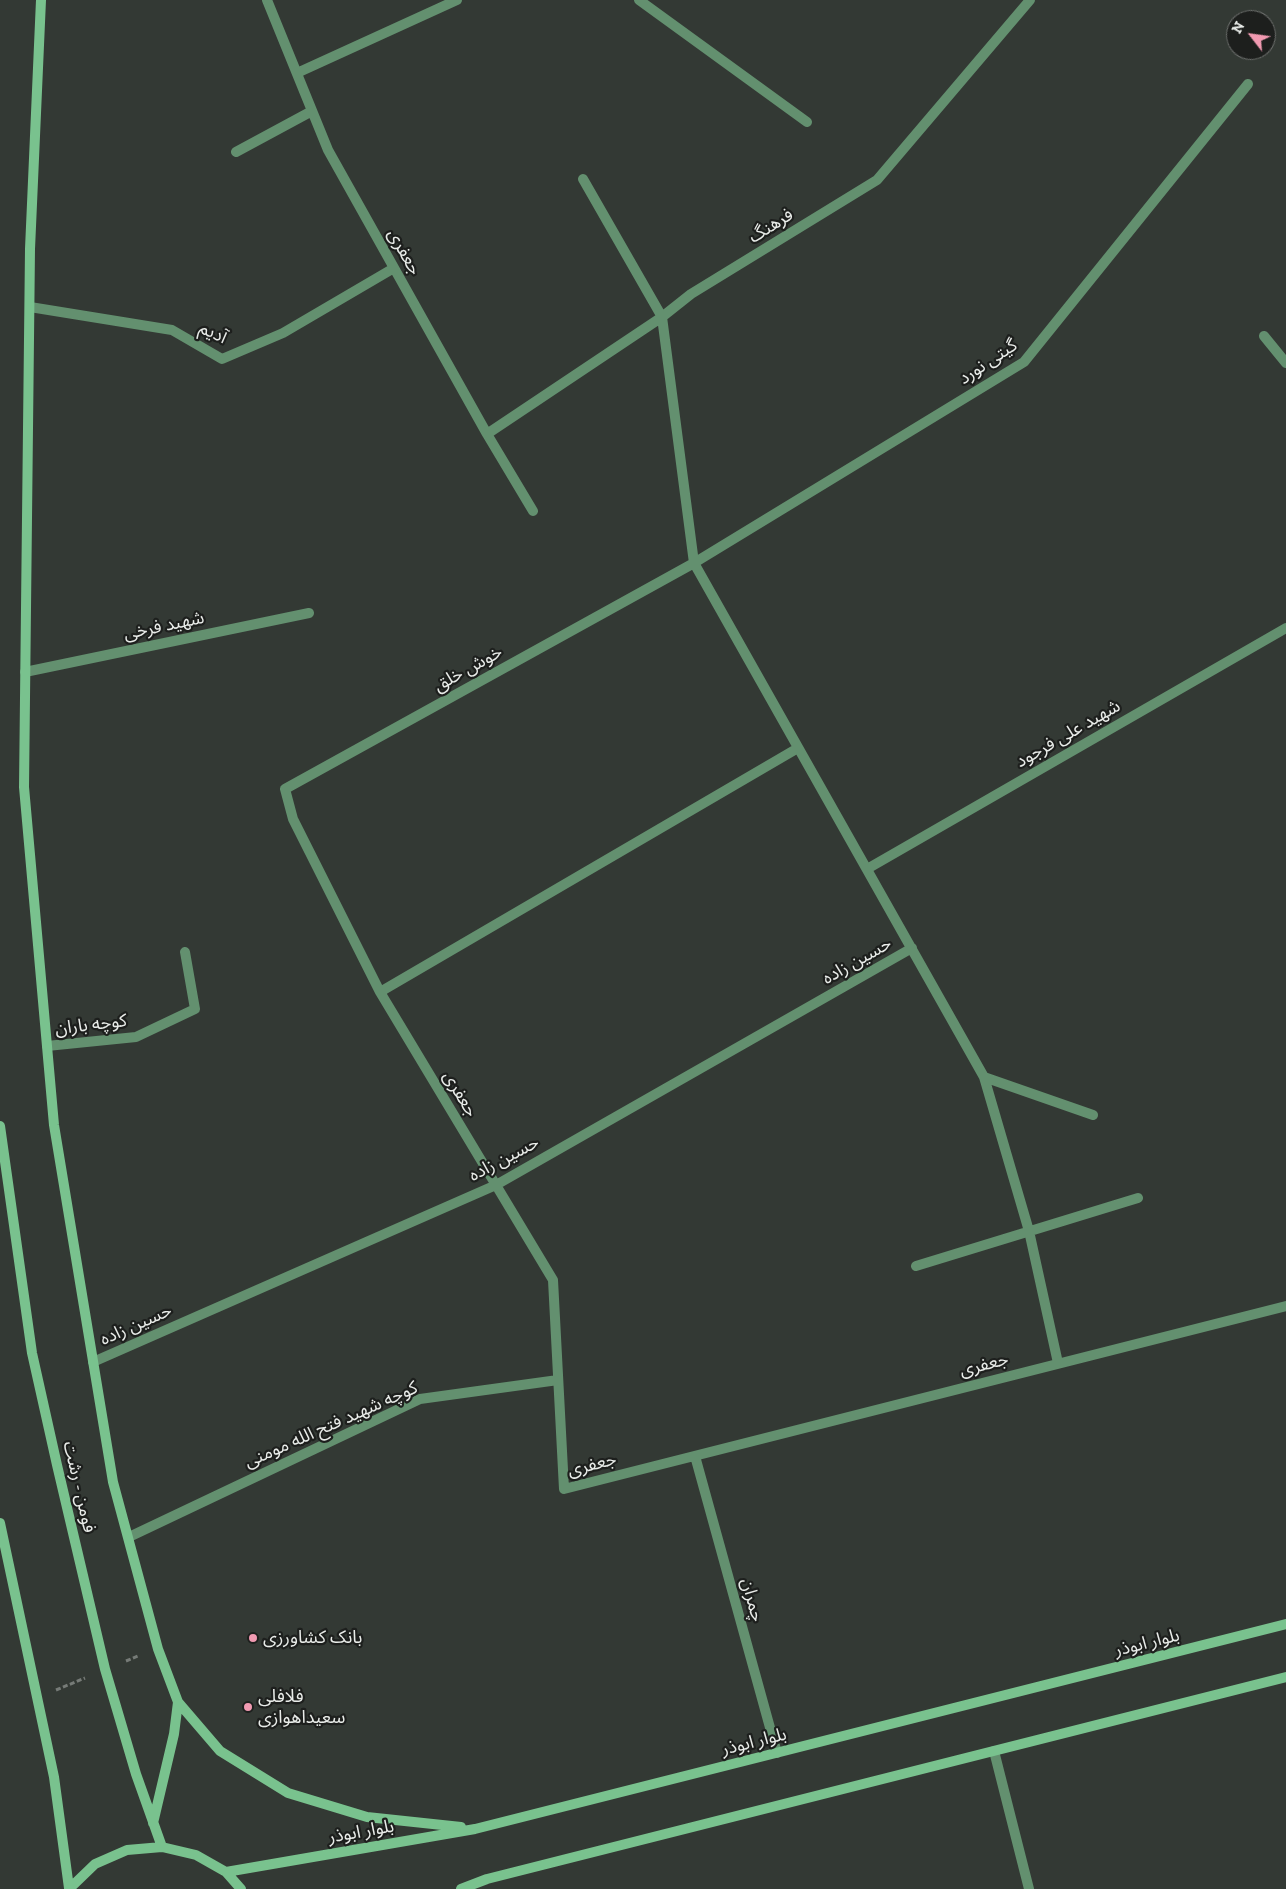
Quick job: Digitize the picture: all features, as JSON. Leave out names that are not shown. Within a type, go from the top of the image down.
[{"type":"street","points":[[41,0],[30,307],[24,786],[54,1125],[113,1482],[158,1649],[178,1702],[220,1751],[288,1793],[367,1817],[475,1829]]},
{"type":"street","name":"جعفری","points":[[267,0],[328,150],[487,434],[533,511]]},
{"type":"street","points":[[297,74],[457,0]]},
{"type":"street","points":[[639,0],[807,122]]},
{"type":"street","name":"فرهنگ","points":[[487,434],[662,317],[691,294],[877,180],[1030,0]]},
{"type":"street","name":"گیتی نورد","points":[[694,563],[1024,362],[1248,84]]},
{"type":"street","points":[[236,152],[312,111]]},
{"type":"street","points":[[583,179],[662,317],[694,563],[984,1077],[1029,1231],[1058,1363]]},
{"type":"street","name":"آدیم","points":[[30,307],[172,330],[222,359],[283,333],[394,268]]},
{"type":"street","points":[[1264,336],[1286,363]]},
{"type":"street","name":"خوش خلق","points":[[293,819],[285,789],[694,563]]},
{"type":"street","name":"شهید فرخی","points":[[25,672],[309,613]]},
{"type":"street","name":"شهید علی فرجود","points":[[867,869],[1286,628]]},
{"type":"street","points":[[380,992],[798,748]]},
{"type":"street","name":"جعفری","points":[[293,819],[380,992],[553,1280],[564,1489],[1286,1306]]},
{"type":"street","name":"حسین زاده","points":[[93,1362],[496,1185],[912,948]]},
{"type":"street","name":"کوچه باران","points":[[47,1046],[136,1037],[195,1009],[185,952]]},
{"type":"street","points":[[984,1077],[1094,1115]]},
{"type":"street","name":"فومن - رشت","points":[[0,1126],[32,1353],[105,1669],[136,1774],[162,1847]]},
{"type":"street","points":[[916,1266],[1138,1198]]},
{"type":"street","name":"کوچه شهید فتح الله مومنی","points":[[129,1537],[420,1399],[558,1380]]},
{"type":"street","name":"چمران","points":[[695,1456],[777,1752]]},
{"type":"street","points":[[0,1522],[54,1777],[69,1888]]},
{"type":"street","name":"بلوار ابوذر","points":[[226,1872],[475,1829],[1286,1624]]},
{"type":"street","points":[[461,1889],[487,1879],[1286,1677]]},
{"type":"street","points":[[154,1823],[174,1734],[178,1702]]},
{"type":"street","points":[[994,1751],[1029,1889]]},
{"type":"street","points":[[69,1888],[95,1864],[127,1850],[162,1847],[196,1855],[226,1872],[241,1889]]},
{"type":"place","name":"بانک کشاورزی","points":[[253,1638]]},
{"type":"place","name":"فلافلی سعیداهوازی","points":[[248,1707]]}]
